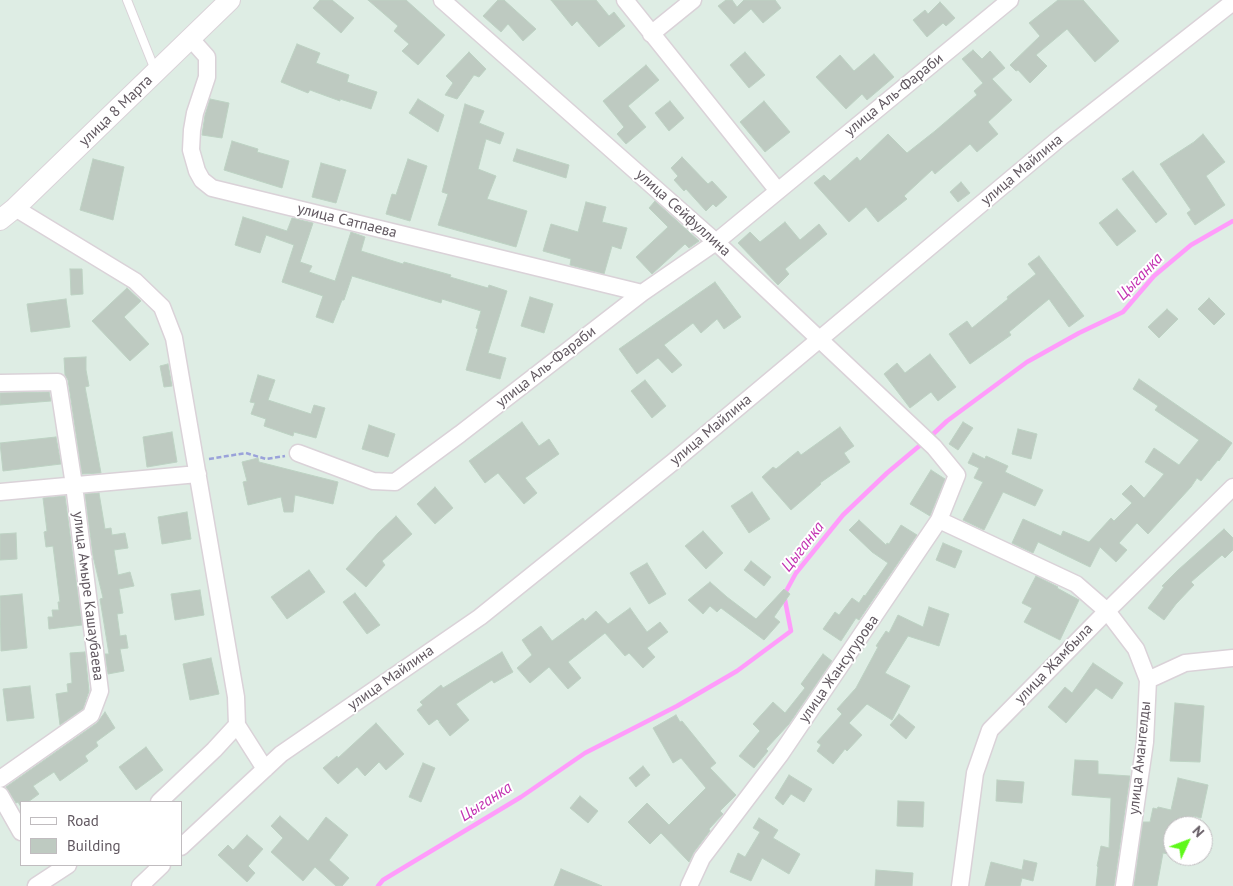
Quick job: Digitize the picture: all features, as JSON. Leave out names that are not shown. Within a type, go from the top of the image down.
[{"type":"street","name":"улица 8 Марта","points":[[7,214],[230,0]]},
{"type":"street","name":"улица Сейфуллина","points":[[442,0],[716,242],[934,447]]},
{"type":"street","points":[[625,0],[778,191]]},
{"type":"street","points":[[651,34],[693,0]]},
{"type":"street","name":"улица Аль-Фараби","points":[[298,453],[373,481],[395,482],[642,293],[716,242],[1010,0]]},
{"type":"street","name":"улица Майлина","points":[[182,846],[281,754],[480,617],[672,462],[1061,137],[1233,2]]},
{"type":"street","name":"улица Сатпаева","points":[[191,38],[207,57],[207,77],[195,113],[191,150],[197,171],[202,180],[212,188],[642,293]]},
{"type":"street","points":[[7,214],[135,282],[162,307],[174,338],[236,697],[236,725],[265,769]]},
{"type":"street","name":"улица Амыре Кашаубаева","points":[[0,383],[58,382],[74,485],[100,691],[91,715],[0,779]]},
{"type":"street","name":"улица Жансугурова","points":[[689,886],[702,858],[780,755],[939,520],[957,475],[934,447]]},
{"type":"street","points":[[0,492],[74,485],[197,468]]},
{"type":"street","name":"улица Жамбыла","points":[[960,886],[975,773],[990,730],[1106,611],[1233,487]]},
{"type":"street","name":"улица Амангелды","points":[[939,520],[1076,584],[1106,611],[1136,649],[1148,680],[1145,742],[1124,886]]},
{"type":"street","points":[[1148,680],[1185,663],[1233,658]]},
{"type":"street","points":[[160,801],[208,756],[236,725]]},
{"type":"street","points":[[0,795],[20,830]]},
{"type":"street","points":[[41,876],[66,866]]},
{"type":"street","points":[[140,886],[161,866]]},
{"type":"lane","points":[[127,0],[155,72]]},
{"type":"path","points":[[197,468],[246,453],[266,459],[298,453]]},
{"type":"building","points":[[320,0],[332,0],[354,18],[341,33],[313,8]]},
{"type":"building","points":[[368,0],[406,0],[445,35],[418,65],[402,51],[409,44],[394,31],[398,26]]},
{"type":"building","points":[[498,0],[504,0],[536,29],[523,41],[508,24],[501,32],[483,16]]},
{"type":"building","points":[[551,0],[596,0],[609,16],[614,12],[625,26],[599,47],[577,21],[572,26]]},
{"type":"building","points":[[726,0],[732,0],[737,7],[744,0],[775,0],[781,8],[763,23],[751,9],[734,24],[718,6]]},
{"type":"building","points":[[1058,0],[1083,0],[1119,41],[1095,62],[1067,29],[1036,55],[1047,66],[1030,83],[1018,70],[1016,71],[1010,65],[1040,36],[1029,23]]},
{"type":"building","points":[[940,2],[955,18],[946,26],[943,23],[927,37],[913,20],[925,10],[928,14]]},
{"type":"building","points":[[297,44],[320,53],[316,63],[349,75],[347,82],[377,92],[371,109],[340,99],[340,101],[310,90],[308,93],[281,82]]},
{"type":"building","points":[[973,50],[982,59],[990,51],[1005,68],[992,79],[1012,100],[988,122],[998,134],[977,152],[970,144],[935,174],[932,170],[904,196],[907,199],[878,222],[866,207],[849,222],[814,183],[824,175],[830,181],[857,157],[860,161],[888,134],[907,153],[935,131],[977,95],[974,91],[983,83],[962,59]]},
{"type":"building","points":[[469,52],[486,69],[479,77],[474,75],[457,99],[445,95],[453,83],[446,76]]},
{"type":"building","points":[[745,52],[765,75],[749,88],[730,65]]},
{"type":"building","points":[[874,54],[894,77],[867,100],[862,94],[846,109],[816,77],[840,55],[854,71]]},
{"type":"building","points":[[646,65],[659,80],[628,106],[646,127],[626,144],[617,134],[624,127],[603,101]]},
{"type":"building","points":[[210,99],[229,103],[222,138],[202,135]]},
{"type":"building","points":[[418,99],[444,115],[438,132],[409,113]]},
{"type":"building","points":[[670,101],[684,118],[669,131],[655,113]]},
{"type":"building","points":[[764,101],[790,132],[765,152],[740,122]]},
{"type":"building","points":[[465,104],[484,111],[479,123],[504,133],[500,144],[486,139],[478,169],[496,176],[487,199],[527,211],[516,247],[438,225],[448,194],[442,192]]},
{"type":"building","points":[[1203,134],[1225,162],[1206,176],[1225,205],[1195,225],[1187,213],[1191,210],[1160,164]]},
{"type":"building","points":[[232,141],[258,149],[257,152],[289,161],[282,188],[224,170]]},
{"type":"building","points":[[517,149],[569,165],[566,178],[513,161]]},
{"type":"building","points":[[682,157],[708,184],[712,181],[727,197],[716,207],[713,204],[706,211],[686,189],[684,191],[674,180],[678,176],[671,168]]},
{"type":"building","points":[[93,159],[124,167],[113,220],[80,210]]},
{"type":"building","points":[[408,159],[427,166],[410,221],[386,214],[392,194],[396,195]]},
{"type":"building","points":[[321,163],[346,170],[336,203],[312,197]]},
{"type":"building","points":[[1133,171],[1167,214],[1156,223],[1122,179]]},
{"type":"building","points":[[961,182],[970,193],[958,202],[950,192]]},
{"type":"building","points":[[655,201],[699,241],[689,248],[685,244],[652,274],[636,257],[668,227],[649,208]]},
{"type":"building","points":[[586,202],[606,207],[602,222],[627,228],[621,249],[612,246],[604,274],[570,265],[571,259],[543,251],[551,224],[578,232]]},
{"type":"building","points":[[1117,209],[1136,231],[1117,246],[1099,223]]},
{"type":"building","points":[[243,217],[287,231],[292,218],[313,223],[300,262],[312,266],[309,272],[335,281],[351,232],[365,237],[361,251],[403,264],[404,262],[451,275],[450,277],[488,288],[489,285],[507,291],[488,353],[506,358],[500,379],[466,370],[478,329],[476,328],[481,311],[442,299],[441,303],[352,276],[344,300],[342,300],[333,323],[316,317],[323,296],[282,282],[294,245],[266,235],[260,253],[235,245]]},
{"type":"building","points":[[785,222],[800,240],[819,224],[827,234],[785,269],[789,274],[778,285],[738,243],[750,232],[760,242]]},
{"type":"building","points":[[1039,256],[1084,316],[1069,327],[1049,299],[1009,332],[1011,335],[970,364],[949,334],[967,321],[972,328],[1008,299],[1007,297],[1036,274],[1028,264]]},
{"type":"building","points":[[70,269],[82,269],[83,294],[71,295]]},
{"type":"building","points":[[715,282],[741,317],[724,329],[717,319],[701,333],[693,323],[664,345],[682,365],[672,373],[658,358],[637,374],[619,349]]},
{"type":"building","points":[[127,288],[141,301],[124,317],[149,344],[130,361],[92,321]]},
{"type":"building","points":[[530,297],[553,304],[544,333],[521,326]]},
{"type":"building","points":[[1209,298],[1225,314],[1214,325],[1198,309]]},
{"type":"building","points":[[66,299],[70,327],[31,332],[27,304]]},
{"type":"building","points":[[1167,309],[1178,319],[1159,338],[1148,327]]},
{"type":"building","points":[[930,354],[956,387],[938,401],[931,392],[910,408],[884,374],[897,363],[905,373]]},
{"type":"building","points":[[86,357],[89,386],[85,387],[101,473],[82,474],[68,380],[65,375],[64,358]]},
{"type":"building","points":[[168,364],[172,386],[164,387],[160,366]]},
{"type":"building","points":[[258,375],[275,380],[268,400],[311,414],[314,405],[325,408],[316,438],[294,432],[293,436],[264,426],[266,419],[251,414],[255,403],[250,402]]},
{"type":"building","points":[[1139,379],[1232,443],[1219,461],[1201,481],[1197,478],[1148,534],[1137,523],[1119,543],[1127,550],[1116,562],[1100,547],[1090,567],[1038,542],[1033,553],[1012,543],[1023,519],[1061,536],[1063,531],[1089,542],[1111,518],[1114,521],[1132,503],[1122,494],[1131,485],[1144,498],[1164,474],[1145,462],[1154,448],[1179,465],[1199,440],[1155,410],[1158,406],[1133,389]]},
{"type":"building","points":[[645,380],[666,406],[652,418],[631,391]]},
{"type":"building","points":[[49,392],[51,401],[0,405],[0,393]]},
{"type":"building","points":[[522,422],[539,446],[549,439],[559,454],[525,478],[537,493],[524,504],[498,473],[485,483],[469,461]]},
{"type":"building","points":[[963,422],[973,428],[958,450],[949,444]]},
{"type":"building","points":[[369,425],[395,434],[388,457],[362,449]]},
{"type":"building","points":[[840,427],[854,446],[844,453],[850,462],[820,483],[791,510],[762,477],[773,467],[776,469],[798,451],[801,455]]},
{"type":"building","points":[[1018,429],[1037,434],[1031,459],[1012,454]]},
{"type":"building","points":[[172,432],[177,462],[147,467],[143,437]]},
{"type":"building","points":[[56,437],[61,464],[3,471],[0,443]]},
{"type":"building","points":[[973,453],[985,459],[986,456],[1008,466],[1005,472],[1043,490],[1035,506],[1003,492],[984,530],[963,520],[983,482],[974,478],[979,468],[968,463]]},
{"type":"building","points":[[258,458],[259,462],[338,482],[333,504],[295,495],[293,512],[284,512],[281,497],[248,505],[243,482],[247,481],[242,462]]},
{"type":"building","points":[[931,470],[945,479],[930,516],[910,504]]},
{"type":"building","points":[[435,487],[453,508],[435,524],[417,504]]},
{"type":"building","points":[[752,492],[770,519],[749,533],[731,506]]},
{"type":"building","points":[[99,493],[105,529],[111,528],[112,535],[125,533],[128,548],[114,550],[118,575],[130,572],[134,586],[119,589],[123,613],[117,614],[120,636],[126,635],[128,648],[120,649],[124,671],[108,674],[105,654],[109,654],[100,599],[103,598],[93,556],[85,494]]},
{"type":"building","points":[[65,496],[82,625],[49,629],[48,617],[53,617],[52,610],[59,610],[58,602],[60,602],[53,546],[46,547],[44,532],[47,531],[43,498]]},
{"type":"building","points":[[187,512],[191,539],[162,544],[158,517]]},
{"type":"building","points":[[396,516],[412,534],[382,561],[385,565],[366,587],[346,569]]},
{"type":"building","points":[[859,520],[886,545],[887,543],[889,544],[901,525],[917,535],[859,620],[856,618],[841,641],[823,629],[835,612],[839,615],[852,598],[859,603],[888,563],[872,552],[849,530]]},
{"type":"building","points":[[1224,529],[1233,538],[1233,550],[1225,558],[1222,555],[1191,582],[1194,585],[1164,620],[1148,608],[1164,587],[1162,586]]},
{"type":"building","points":[[703,531],[723,553],[706,569],[685,546]]},
{"type":"building","points":[[16,533],[17,559],[0,560],[0,534]]},
{"type":"building","points":[[943,543],[962,551],[955,568],[936,560]]},
{"type":"building","points":[[751,561],[771,577],[764,586],[744,570]]},
{"type":"building","points":[[647,563],[666,594],[649,604],[630,573]]},
{"type":"building","points":[[309,570],[325,592],[287,619],[271,597]]},
{"type":"building","points":[[1036,576],[1079,600],[1060,640],[1024,622],[1032,608],[1022,603]]},
{"type":"building","points":[[710,582],[756,619],[784,589],[790,594],[774,617],[780,622],[764,640],[721,608],[717,612],[710,606],[703,614],[688,600]]},
{"type":"building","points":[[200,590],[204,615],[175,620],[171,594]]},
{"type":"building","points":[[355,593],[380,625],[367,634],[343,602]]},
{"type":"building","points":[[22,594],[27,648],[1,651],[0,596]]},
{"type":"building","points":[[929,607],[949,614],[939,646],[908,636],[885,673],[910,686],[892,720],[867,704],[849,723],[862,735],[847,751],[845,749],[833,764],[817,751],[821,745],[817,742],[842,714],[837,709],[856,688],[878,647],[876,646],[886,631],[889,633],[898,615],[923,627]]},
{"type":"building","points":[[630,608],[647,632],[660,622],[668,632],[647,648],[655,657],[643,668],[629,653],[625,656],[605,633],[568,662],[581,678],[568,689],[549,667],[530,683],[517,668],[532,655],[522,640],[541,626],[552,641],[583,618],[585,621],[596,611],[608,624]]},
{"type":"building","points":[[85,652],[89,691],[83,709],[60,725],[56,694],[68,692],[67,684],[72,683],[70,653]]},
{"type":"building","points":[[502,652],[513,672],[494,683],[492,680],[456,704],[469,720],[450,736],[439,722],[440,720],[437,719],[429,725],[417,710],[423,705],[420,702],[441,685],[443,688]]},
{"type":"building","points":[[823,654],[832,661],[789,724],[766,749],[768,751],[754,768],[739,756],[760,731],[753,724],[773,702],[785,713],[805,688],[801,684]]},
{"type":"building","points":[[211,658],[219,694],[190,700],[183,664]]},
{"type":"building","points":[[1093,663],[1123,683],[1112,699],[1096,688],[1066,723],[1048,707],[1065,687],[1072,693]]},
{"type":"building","points":[[30,686],[34,718],[7,721],[3,689]]},
{"type":"building","points":[[1175,703],[1204,706],[1200,762],[1170,761]]},
{"type":"building","points":[[105,712],[115,728],[96,742],[98,746],[85,756],[88,761],[60,781],[54,772],[33,786],[39,794],[29,801],[20,801],[20,805],[18,802],[16,803],[6,787],[97,723]]},
{"type":"building","points":[[899,714],[915,727],[906,739],[890,725]]},
{"type":"building","points":[[676,715],[716,763],[710,768],[736,795],[720,811],[723,814],[709,829],[710,831],[689,862],[661,833],[650,844],[628,822],[647,803],[669,825],[706,788],[681,758],[673,763],[653,728]]},
{"type":"building","points":[[376,723],[404,754],[386,770],[379,762],[365,776],[357,767],[338,784],[323,768],[337,756],[338,758]]},
{"type":"building","points":[[146,747],[163,770],[136,790],[119,767]]},
{"type":"building","points":[[1075,760],[1098,761],[1098,774],[1130,776],[1114,886],[1096,886],[1101,846],[1109,848],[1111,798],[1072,795]]},
{"type":"building","points":[[423,763],[435,768],[421,802],[409,797]]},
{"type":"building","points":[[643,766],[650,775],[636,787],[629,778]]},
{"type":"building","points":[[789,775],[812,789],[804,802],[791,794],[783,805],[775,798]]},
{"type":"building","points":[[1178,778],[1208,785],[1201,816],[1163,816],[1163,853],[1157,886],[1134,886],[1143,822],[1150,822],[1153,808],[1157,809],[1158,807],[1171,810]]},
{"type":"building","points":[[997,780],[1024,782],[1022,803],[996,801]]},
{"type":"building","points":[[580,796],[598,811],[588,823],[570,808]]},
{"type":"building","points":[[898,801],[924,802],[923,827],[897,826]]},
{"type":"building","points":[[280,816],[308,841],[326,817],[348,835],[329,860],[349,878],[342,886],[336,886],[315,867],[303,881],[271,852],[283,838],[271,826]]},
{"type":"building","points":[[759,818],[778,830],[773,838],[800,854],[789,874],[762,858],[751,881],[730,872],[738,853],[745,857],[760,832],[753,828]]},
{"type":"building","points":[[247,835],[263,849],[248,866],[255,873],[247,882],[218,855],[228,845],[233,850]]},
{"type":"building","points":[[1024,860],[1037,863],[1033,881],[1022,878],[1020,886],[985,886],[991,862],[1022,870]]},
{"type":"building","points":[[561,869],[602,886],[554,886]]},
{"type":"building","points":[[876,870],[913,873],[912,886],[875,886]]},
{"type":"waterway","name":"Цыганка","points":[[930,437],[947,421],[1027,362],[1079,333],[1123,312],[1154,276],[1191,245],[1233,221]]},
{"type":"waterway","name":"Цыганка","points":[[378,886],[383,880],[521,797],[585,753],[677,706],[737,671],[791,631],[784,595],[796,573],[843,515],[887,473],[924,442]]}]
